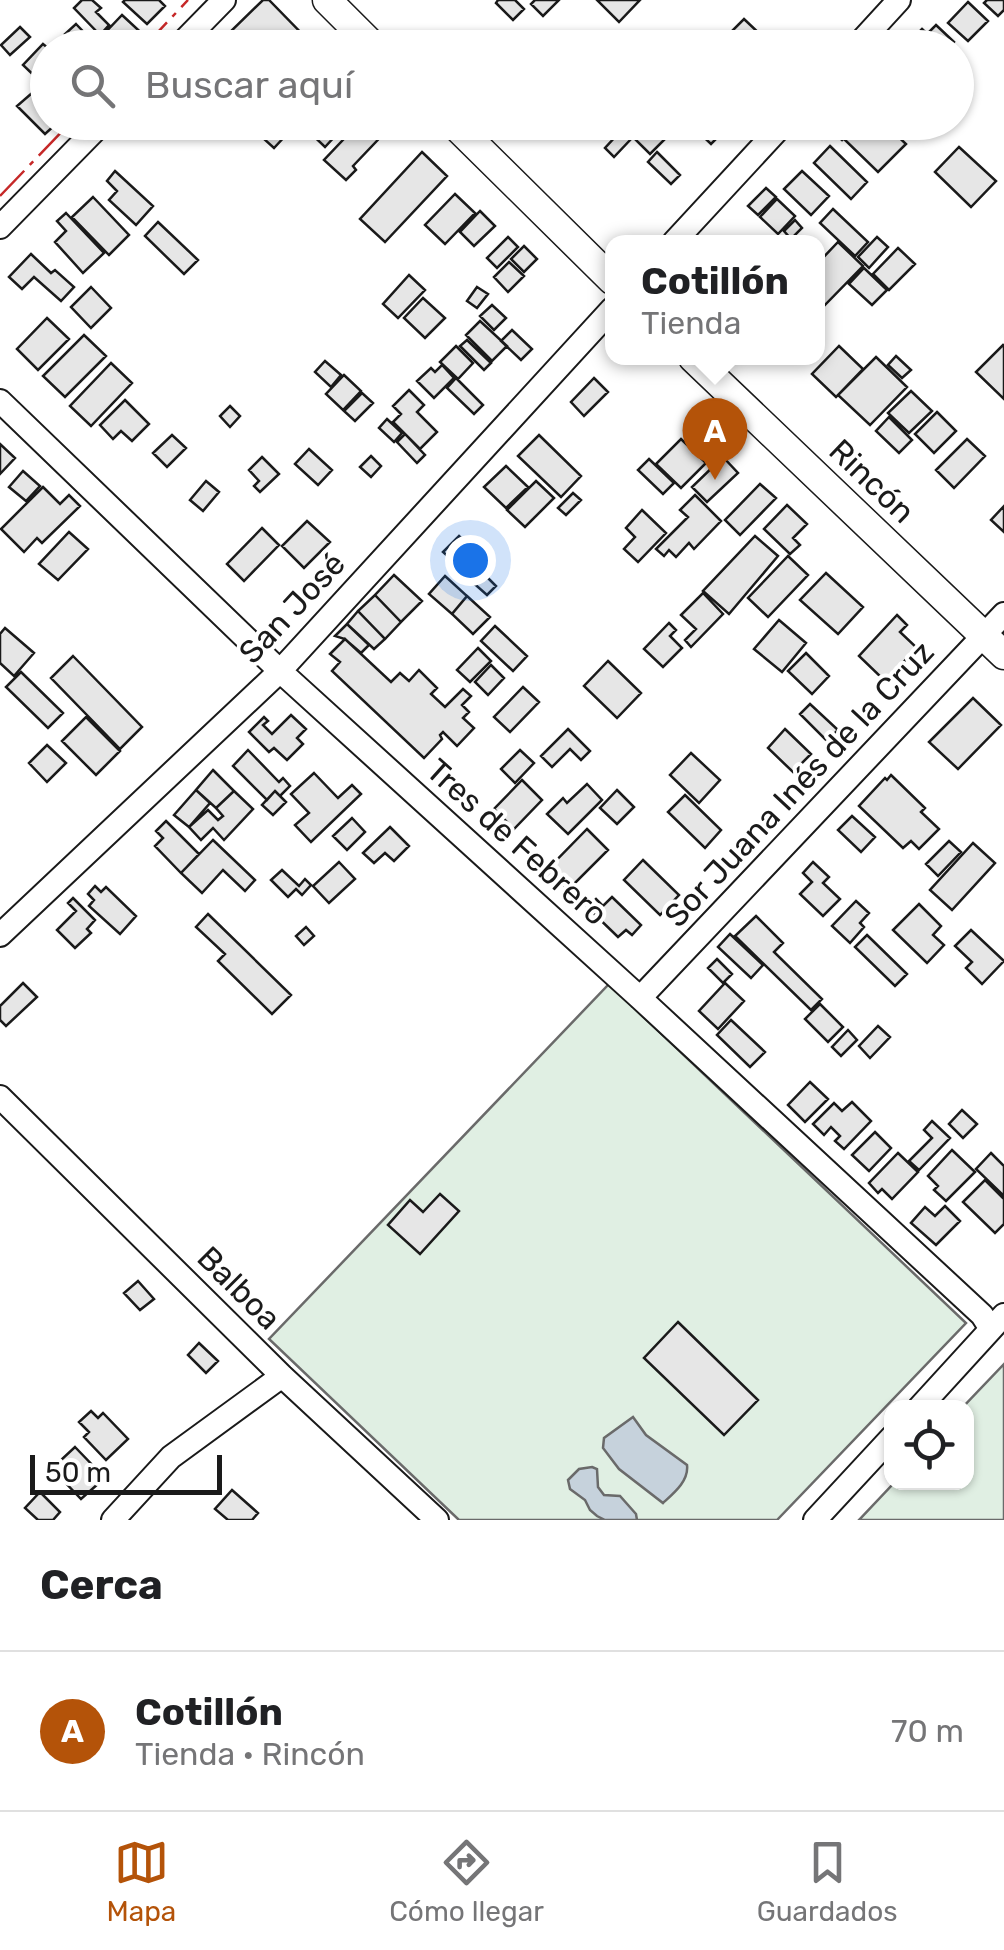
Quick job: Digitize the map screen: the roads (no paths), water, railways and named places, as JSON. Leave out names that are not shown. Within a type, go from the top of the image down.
[{"type":"street","points":[[195,30],[224,0]]},
{"type":"street","points":[[327,0],[358,30]]},
{"type":"street","points":[[872,30],[899,0]]},
{"type":"street","points":[[0,226],[85,140]]},
{"type":"street","points":[[470,140],[605,273]]},
{"type":"street","points":[[680,235],[768,140]]},
{"type":"street","name":"San José","points":[[0,934],[280,671],[605,316]]},
{"type":"street","name":"Rincón","points":[[700,365],[994,646]]},
{"type":"street","name":"Tres de Febrero","points":[[0,401],[280,671],[982,1315],[998,1322]]},
{"type":"street","name":"Sor Juana Inés de la Cruz","points":[[640,998],[994,646],[1004,614]]},
{"type":"street","name":"Balboa","points":[[0,1098],[282,1376],[437,1520]]},
{"type":"street","points":[[925,1400],[998,1322]]},
{"type":"street","points":[[113,1520],[171,1458],[282,1376]]},
{"type":"street","points":[[814,1520],[884,1446]]},
{"type":"place","name":"Cotillón","points":[[715,480]]}]
